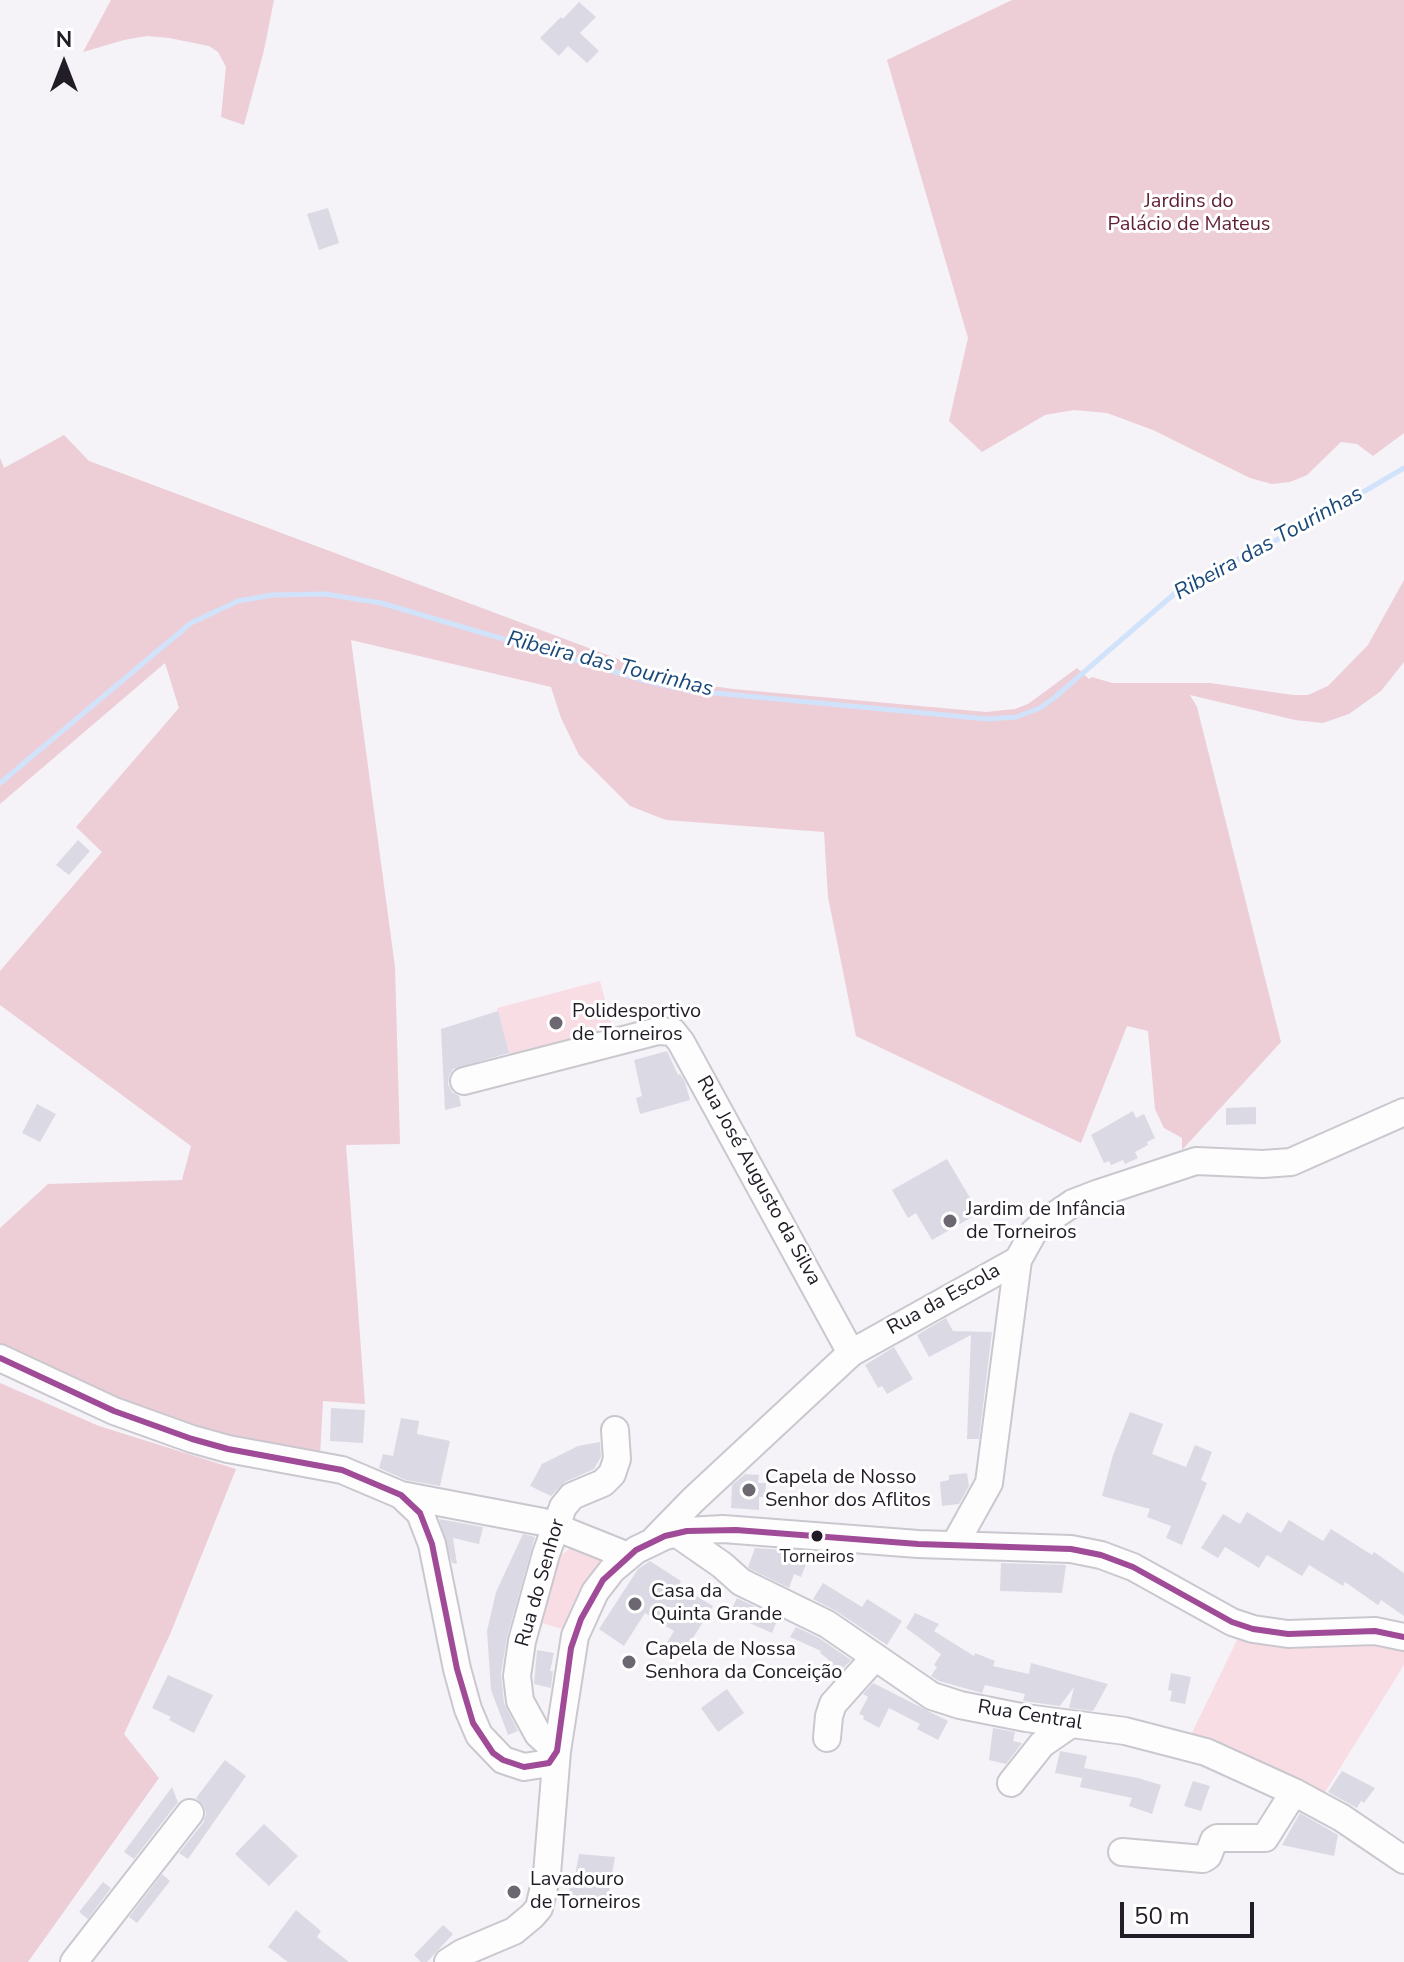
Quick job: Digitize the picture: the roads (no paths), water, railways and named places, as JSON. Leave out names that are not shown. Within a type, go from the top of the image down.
[{"type":"street","name":"Rua José Augusto da Silva","points":[[464,1081],[658,1031],[673,1032],[684,1046],[851,1353]]},
{"type":"street","points":[[1018,1260],[1029,1239],[1045,1222],[1089,1196],[1188,1162],[1291,1162],[1404,1112]]},
{"type":"street","name":"Rua da Escola","points":[[665,1536],[693,1500],[851,1353],[1018,1260]]},
{"type":"street","name":"Rua da Escola","points":[[955,1544],[984,1495],[991,1475],[1018,1260]]},
{"type":"street","points":[[0,1358],[114,1411],[192,1439],[342,1470],[401,1495],[556,1526],[628,1556]]},
{"type":"street","name":"Rua do Senhor","points":[[548,1759],[520,1701],[517,1684],[528,1617],[563,1507],[572,1496],[603,1483],[612,1474],[617,1459],[615,1430]]},
{"type":"street","points":[[401,1495],[420,1513],[432,1544],[457,1669],[479,1735],[503,1760],[524,1767],[548,1759]]},
{"type":"street","points":[[448,1962],[514,1931],[539,1908],[546,1886],[553,1803],[548,1782],[548,1759],[571,1648],[581,1619],[603,1580],[628,1556],[665,1536],[699,1529],[913,1544],[1060,1548],[1101,1555],[1133,1567],[1232,1622],[1261,1631],[1288,1634],[1362,1631],[1404,1637]]},
{"type":"street","name":"Rua Central","points":[[665,1536],[722,1565],[741,1582],[827,1624],[917,1687],[942,1700],[1013,1716],[1125,1731],[1182,1744],[1294,1792],[1342,1818],[1404,1860]]},
{"type":"street","points":[[827,1738],[833,1704],[875,1657]]},
{"type":"street","points":[[1011,1783],[1042,1744],[1071,1724]]},
{"type":"street","points":[[1122,1852],[1203,1859],[1208,1856],[1217,1838],[1262,1839],[1271,1832],[1294,1792]]},
{"type":"street","points":[[74,1962],[190,1813]]},
{"type":"waterway","name":"Ribeira das Tourinhas","points":[[0,783],[191,623],[238,601],[272,595],[325,594],[381,603],[653,683],[693,691],[987,719],[1016,717],[1040,708],[1054,698],[1181,588],[1312,522],[1404,468]]},
{"type":"place","name":"Polidesportivo de Torneiros","points":[[556,1023]]},
{"type":"place","name":"Jardim de Infância de Torneiros","points":[[950,1221]]},
{"type":"place","name":"Capela de Nosso Senhor dos Aflitos","points":[[749,1490]]},
{"type":"place","name":"Torneiros","points":[[817,1536]]},
{"type":"place","name":"Casa da Quinta Grande","points":[[635,1604]]},
{"type":"place","name":"Capela de Nossa Senhora da Conceição","points":[[629,1662]]},
{"type":"place","name":"Lavadouro de Torneiros","points":[[514,1892]]},
{"type":"park label","name":"Jardins do Palácio de Mateus","points":[[1189,214]]}]
